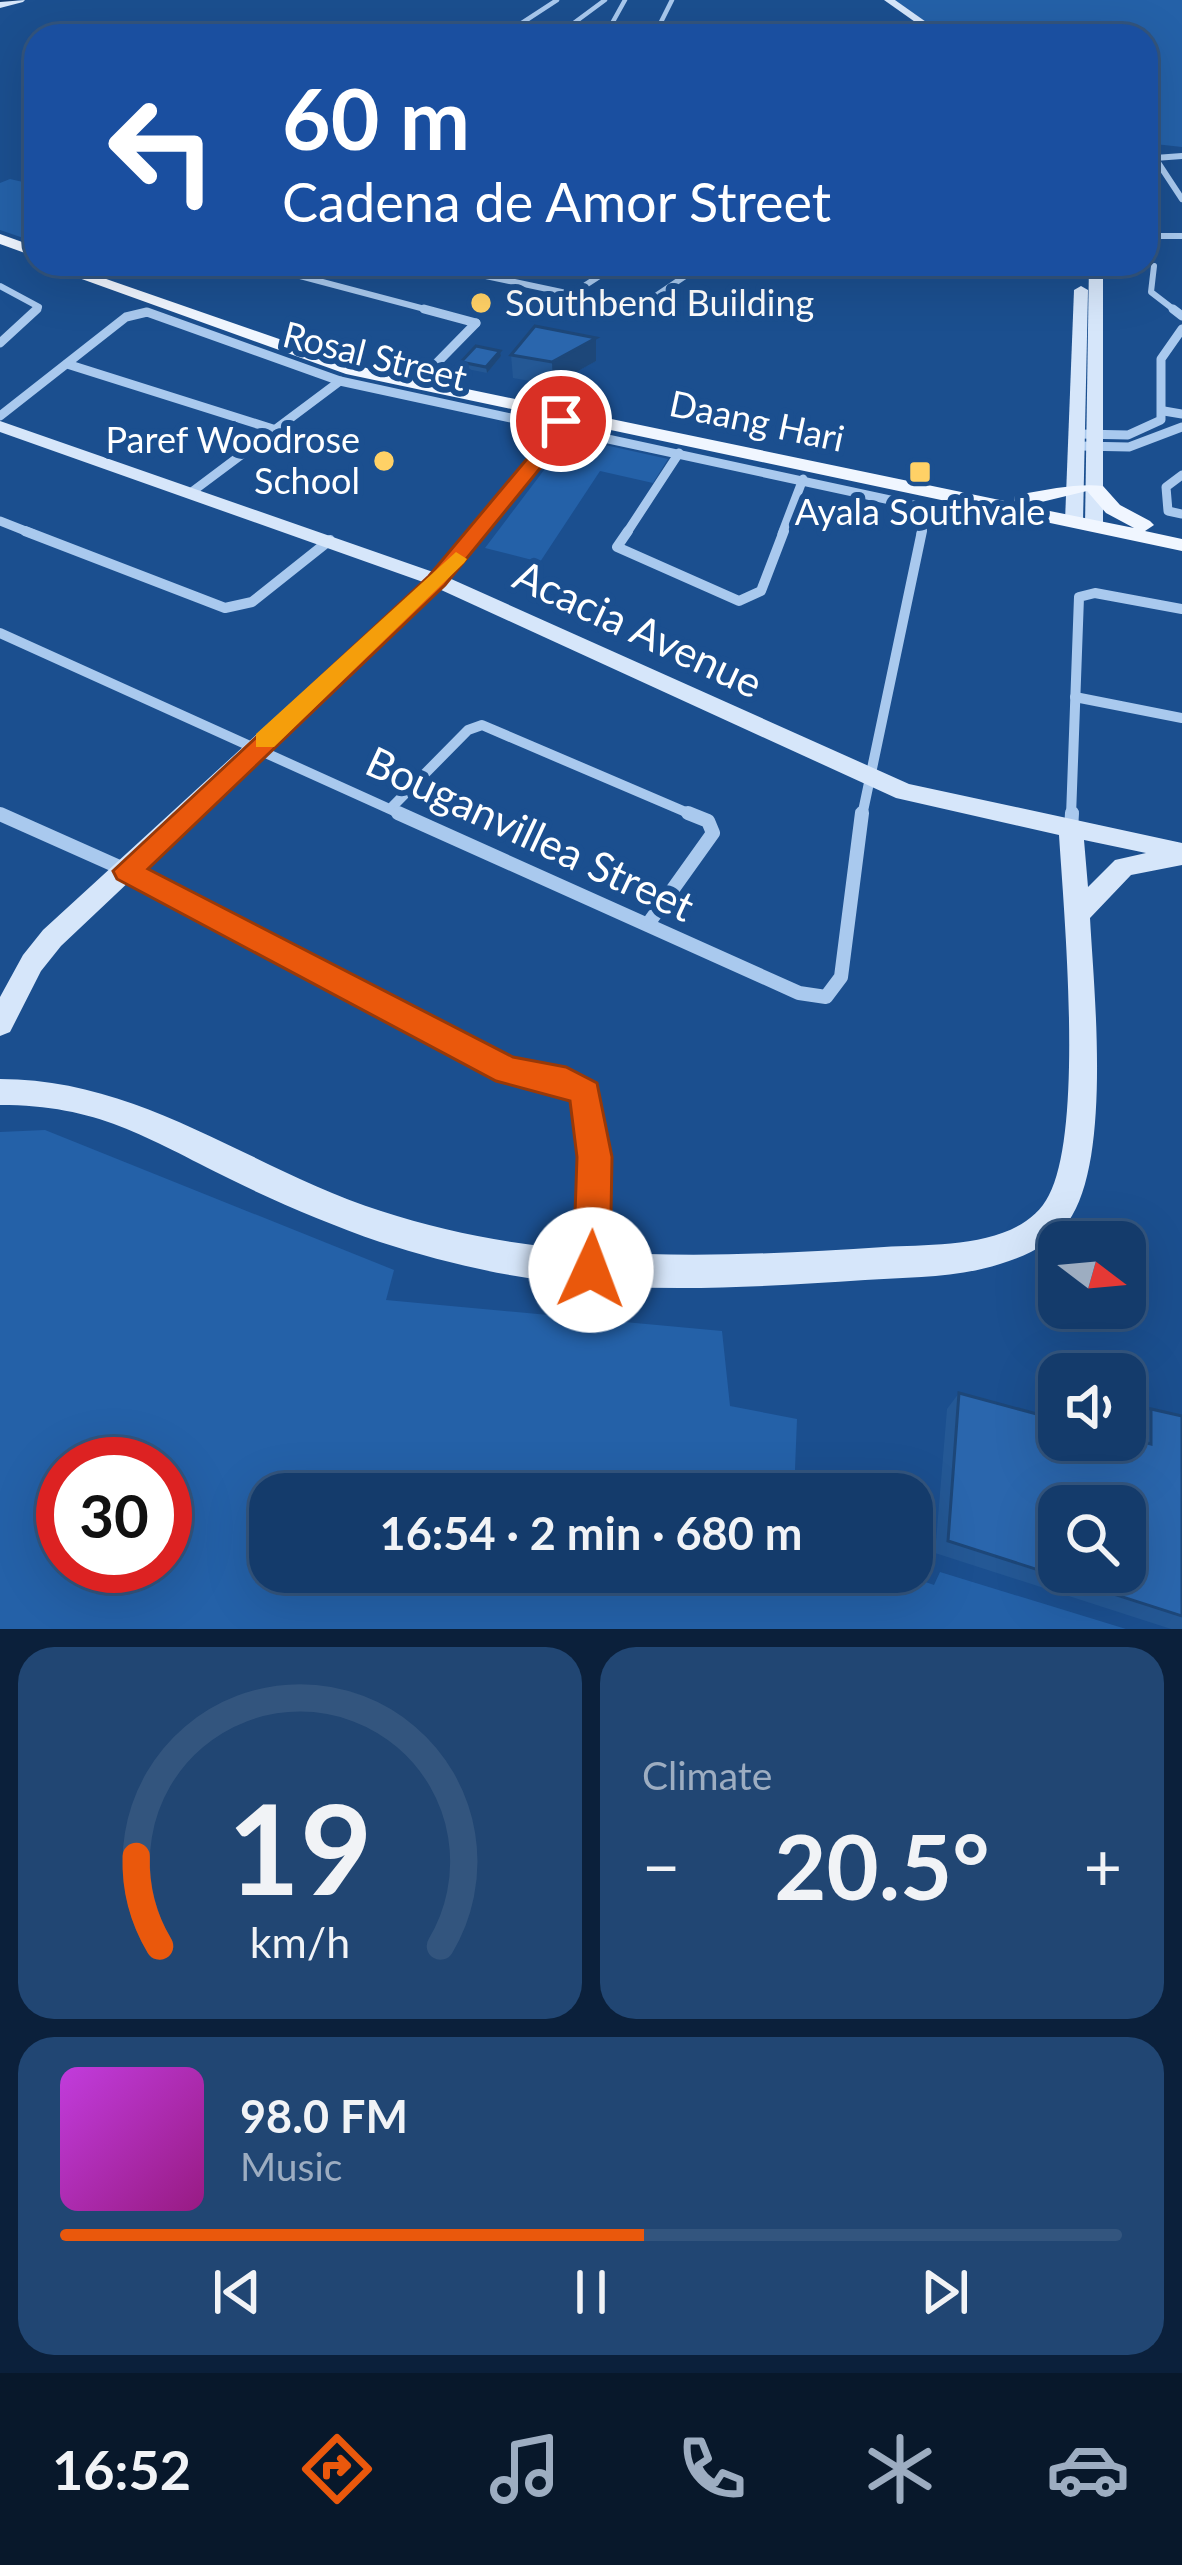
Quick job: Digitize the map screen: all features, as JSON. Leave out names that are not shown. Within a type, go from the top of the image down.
[{"type":"main road","name":"Daang Hari","points":[[100,276],[337,365],[570,419],[1085,509],[1182,544]]},
{"type":"main road","name":"Daang Hari","points":[[102,276],[331,356],[424,376],[570,419],[1085,509],[1182,534]]},
{"type":"street","points":[[0,5],[20,0]]},
{"type":"street","points":[[521,24],[557,0]]},
{"type":"street","points":[[573,24],[605,0]]},
{"type":"street","points":[[884,0],[915,24]]},
{"type":"street","points":[[884,0],[922,24]]},
{"type":"street","points":[[1182,160],[1160,167],[1182,199]]},
{"type":"street","points":[[299,276],[476,323],[424,376]]},
{"type":"street","points":[[310,276],[316,279]]},
{"type":"street","points":[[486,276],[571,294]]},
{"type":"street","points":[[599,276],[571,294],[565,305],[623,316],[685,276]]},
{"type":"street","points":[[1081,276],[1089,441]]},
{"type":"street","points":[[1085,509],[1096,276]]},
{"type":"street","points":[[1153,276],[1151,292],[1182,316]]},
{"type":"street","points":[[0,286],[39,308],[0,343]]},
{"type":"street","name":"Rosal Street","points":[[0,416],[135,311],[340,381],[570,419],[680,453],[926,508],[867,777]]},
{"type":"street","points":[[1089,441],[1155,426],[1164,411],[1160,359],[1169,338],[1182,329]]},
{"type":"street","points":[[67,364],[273,429]]},
{"type":"street","points":[[193,491],[340,381]]},
{"type":"street","points":[[1164,411],[1182,414]]},
{"type":"street","points":[[0,1024],[32,963],[52,938],[437,580],[570,419]]},
{"type":"street","name":"Acacia Avenue","points":[[0,426],[437,580],[867,777],[938,803],[1182,855]]},
{"type":"street","points":[[1089,441],[1141,445],[1182,427]]},
{"type":"street","points":[[680,453],[617,547],[739,602],[754,599],[761,591],[803,478]]},
{"type":"street","points":[[1182,476],[1166,487],[1163,500],[1168,511],[1182,514]]},
{"type":"street","points":[[0,521],[225,608],[252,602],[330,540]]},
{"type":"street","points":[[0,1092],[48,1089],[90,1097],[140,1115],[271,1184],[449,1246],[591,1270],[761,1271],[922,1260],[1000,1247],[1041,1229],[1059,1210],[1076,1162],[1078,913],[1071,830],[1079,598],[1095,592],[1182,609]]},
{"type":"street","name":"Bouganvillea Street","points":[[0,633],[393,806],[799,993],[826,997],[841,977],[867,777]]},
{"type":"street","points":[[1075,697],[1182,718]]},
{"type":"street","points":[[393,806],[468,730],[482,725],[708,821],[713,833],[648,924]]},
{"type":"street","points":[[0,814],[128,871],[508,1070],[566,1082],[586,1093],[594,1157],[591,1270]]},
{"type":"street","points":[[1078,913],[1124,867],[1182,855]]},
{"type":"shaded area","points":[[895,0],[1182,0],[1182,147],[1158,144],[1158,24],[928,24]]},
{"type":"shaded area","points":[[10,179],[24,182],[24,238],[0,230],[0,183]]},
{"type":"shaded area","points":[[569,437],[668,459],[653,483],[600,471],[540,562],[485,548]]},
{"type":"shaded area","points":[[45,1130],[394,1270],[386,1300],[722,1331],[730,1406],[797,1419],[795,1473],[249,1473],[249,1593],[933,1593],[940,1572],[1126,1629],[0,1629],[0,1132]]},
{"type":"building","points":[[535,326],[596,338],[552,362],[511,355]]},
{"type":"building","points":[[476,346],[500,351],[486,367],[461,362]]},
{"type":"building","points":[[959,1393],[1038,1414],[1038,1461],[1146,1461],[1151,1409],[1182,1416],[1182,1616],[1110,1593],[1146,1593],[1146,1485],[1038,1485],[1038,1570],[948,1541]]},
{"type":"waterway","points":[[0,3],[13,0]]},
{"type":"slow traffic","points":[[265,741],[456,559]]},
{"type":"place","name":"Southbend Building","points":[[481,303]]},
{"type":"place","name":"Paref Woodrose School","points":[[384,461]]},
{"type":"place","name":"Ayala Southvale","points":[[920,472]]},
{"type":"route","points":[[561,421],[563,428],[437,580],[128,871],[508,1070],[566,1082],[586,1093],[591,1102],[594,1157],[591,1270]]}]
